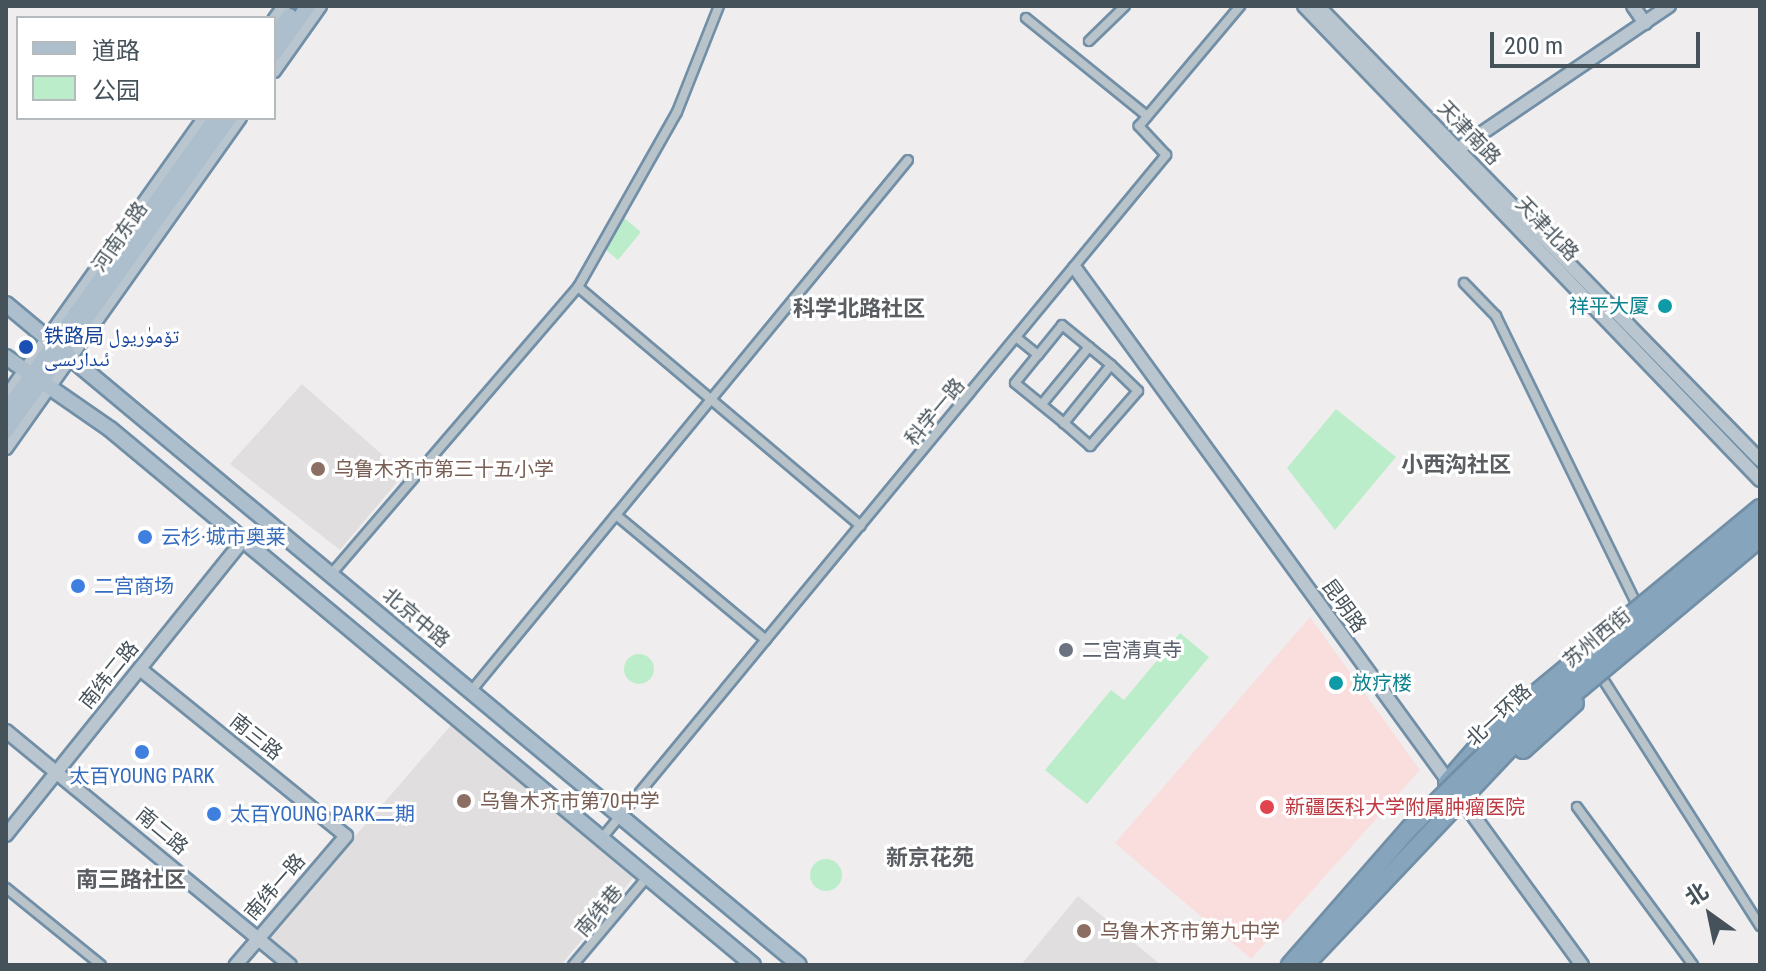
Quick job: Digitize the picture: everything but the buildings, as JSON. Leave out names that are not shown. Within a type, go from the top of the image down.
[{"type":"highway","points":[[1453,788],[1494,728],[1760,508]]},
{"type":"highway","name":"北一环路","points":[[1287,965],[1410,828],[1519,721],[1760,518]]},
{"type":"highway","name":"北一环路","points":[[1305,965],[1422,833],[1515,743],[1760,536]]},
{"type":"highway","points":[[1453,788],[1523,750],[1684,606],[1760,549]]},
{"type":"main road","points":[[276,34],[296,6]]},
{"type":"main road","points":[[276,51],[308,6]]},
{"type":"main road","name":"河南东路","points":[[60,345],[215,120]]},
{"type":"main road","name":"河南东路","points":[[37,377],[228,120]]},
{"type":"main road","name":"北京中路","points":[[6,304],[60,345],[799,965]]},
{"type":"main road","points":[[6,357],[37,377],[243,540],[753,965]]},
{"type":"main road","points":[[6,411],[37,377]]},
{"type":"main road","points":[[6,431],[37,377]]},
{"type":"main road","name":"苏州西街","points":[[1287,965],[1453,788],[1639,610],[1760,518]]},
{"type":"main road","name":"苏州西街","points":[[1312,965],[1453,788],[1594,666],[1760,536]]},
{"type":"street","points":[[276,68],[320,6]]},
{"type":"street","points":[[332,573],[578,287],[677,112],[719,6]]},
{"type":"street","points":[[1108,6],[1116,14]]},
{"type":"street","points":[[1089,41],[1125,6]]},
{"type":"street","points":[[1026,18],[1147,116],[1240,6]]},
{"type":"street","points":[[1304,6],[1340,36]]},
{"type":"street","name":"天津南路","points":[[1318,6],[1340,36],[1760,460]]},
{"type":"street","points":[[1633,6],[1645,23]]},
{"type":"street","points":[[1453,152],[1669,6]]},
{"type":"street","name":"科学一路","points":[[602,838],[1166,155],[1139,126],[1147,116]]},
{"type":"street","points":[[60,345],[203,120]]},
{"type":"street","points":[[6,448],[37,377],[238,120]]},
{"type":"street","name":"天津北路","points":[[1453,152],[1760,480]]},
{"type":"street","points":[[472,690],[908,160]]},
{"type":"street","name":"昆明路","points":[[1075,268],[1582,965]]},
{"type":"street","points":[[1464,283],[1496,316],[1639,610]]},
{"type":"street","points":[[578,287],[861,526]]},
{"type":"street","points":[[1062,325],[1138,391],[1090,446],[1015,383],[1038,355],[1062,325]]},
{"type":"street","points":[[1017,338],[1038,355]]},
{"type":"street","points":[[1042,404],[1089,347]]},
{"type":"street","points":[[1064,423],[1111,365]]},
{"type":"street","points":[[6,397],[37,377]]},
{"type":"street","points":[[616,515],[766,640]]},
{"type":"street","name":"南纬二路","points":[[6,835],[243,540]]},
{"type":"street","points":[[1594,666],[1760,926]]},
{"type":"street","name":"南三路","points":[[140,669],[346,836]]},
{"type":"street","name":"南二路","points":[[6,731],[290,965]]},
{"type":"street","points":[[1577,807],[1693,965]]},
{"type":"street","name":"南纬一路","points":[[236,965],[346,836]]},
{"type":"street","name":"南纬巷","points":[[573,965],[648,876]]},
{"type":"street","points":[[6,888],[101,965]]},
{"type":"shaded area","name":"乌鲁木齐市第三十五小学","points":[[302,384],[404,474],[340,550],[230,464]]},
{"type":"shaded area","name":"新疆医科大学附属肿瘤医院","points":[[1310,617],[1420,770],[1251,959],[1115,843]]},
{"type":"shaded area","name":"乌鲁木齐市第70中学","points":[[452,724],[633,878],[561,965],[302,965],[268,937]]},
{"type":"shaded area","name":"乌鲁木齐市第九中学","points":[[1078,896],[1161,965],[1021,965]]},
{"type":"green space","points":[[623,217],[641,232],[618,260],[600,245]]},
{"type":"green space","points":[[1336,409],[1396,457],[1335,530],[1287,468]]},
{"type":"green space","points":[[1180,633],[1209,657],[1087,804],[1045,770],[1111,690],[1124,700]]},
{"type":"green space","points":[[639,654],[650,658],[654,669],[650,680],[639,684],[628,680],[624,669],[628,658]]},
{"type":"green space","points":[[826,859],[837,864],[842,875],[837,886],[826,891],[815,886],[810,875],[815,864]]},
{"type":"place","name":"祥平大厦","points":[[1665,306]]},
{"type":"place","name":"铁路局 تۆمۈريول ئىدارىسى","points":[[26,347]]},
{"type":"place","name":"乌鲁木齐市第三十五小学","points":[[318,469]]},
{"type":"place","name":"云杉·城市奥莱","points":[[145,537]]},
{"type":"place","name":"二宫商场","points":[[78,586]]},
{"type":"place","name":"二宫清真寺","points":[[1066,650]]},
{"type":"place","name":"放疗楼","points":[[1336,683]]},
{"type":"place","name":"太百YOUNG PARK","points":[[142,752]]},
{"type":"place","name":"乌鲁木齐市第70中学","points":[[464,801]]},
{"type":"place","name":"新疆医科大学附属肿瘤医院","points":[[1267,807]]},
{"type":"place","name":"太百YOUNG PARK二期","points":[[214,814]]},
{"type":"place","name":"乌鲁木齐市第九中学","points":[[1084,931]]},
{"type":"district","name":"科学北路社区","points":[[859,309]]},
{"type":"district","name":"小西沟社区","points":[[1456,465]]},
{"type":"district","name":"新京花苑","points":[[930,858]]},
{"type":"district","name":"南三路社区","points":[[131,880]]}]
